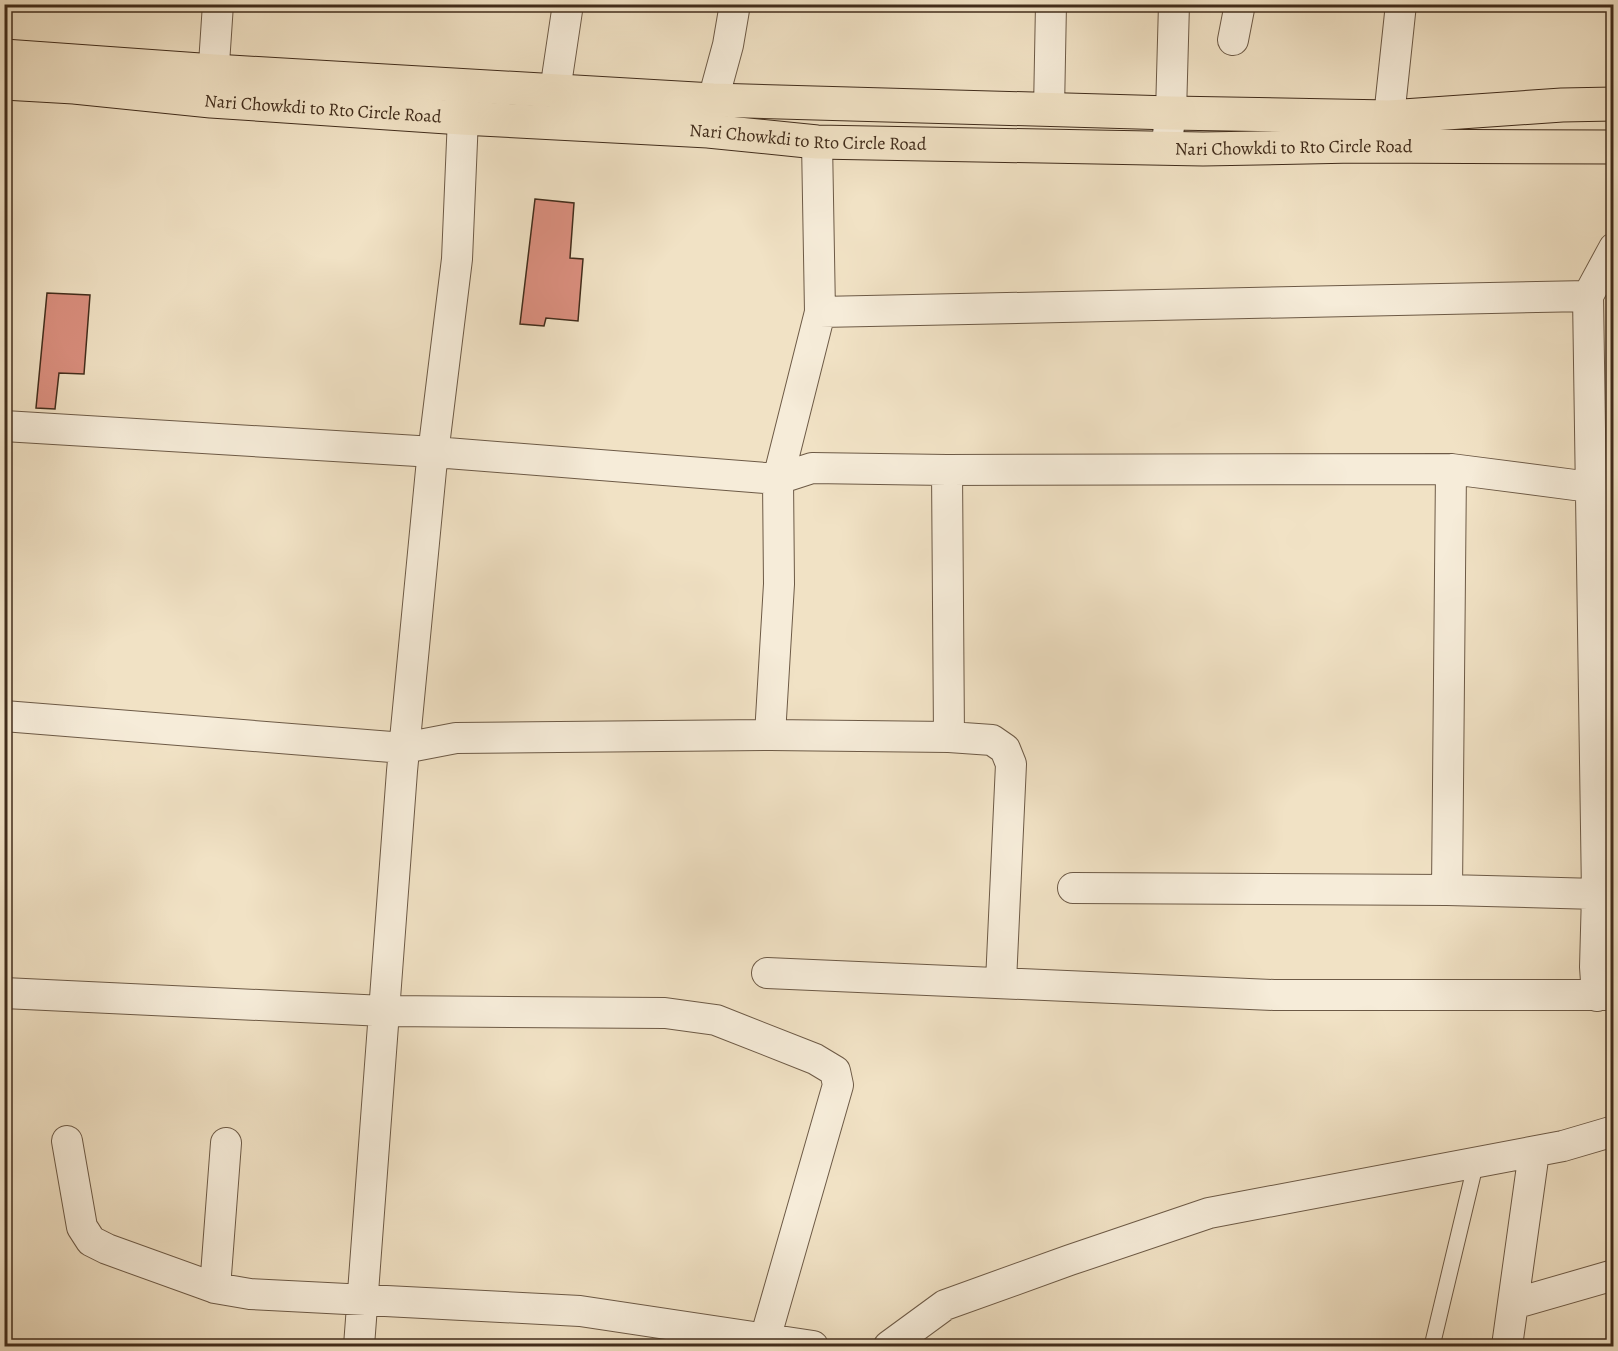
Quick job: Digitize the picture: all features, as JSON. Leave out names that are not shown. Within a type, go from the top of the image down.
[{"type":"highway","points":[[4,56],[212,86],[464,86],[713,100],[1389,117],[1562,105],[1614,104]]},
{"type":"highway","name":"Nari Chowkdi to Rto Circle Road","points":[[4,83],[74,87],[212,86],[462,118],[708,131],[817,142],[1166,148],[1614,147]]},
{"type":"street","points":[[212,86],[218,4]]},
{"type":"street","points":[[555,91],[568,4]]},
{"type":"street","points":[[713,100],[728,45],[735,4]]},
{"type":"street","points":[[1049,110],[1051,4]]},
{"type":"street","points":[[1166,148],[1171,113],[1174,4]]},
{"type":"street","points":[[1233,40],[1240,4]]},
{"type":"street","points":[[1389,117],[1401,4]]},
{"type":"street","points":[[359,1347],[404,748],[434,452],[457,259],[464,86]]},
{"type":"street","points":[[770,735],[779,584],[778,479],[820,312],[817,142]]},
{"type":"street","points":[[767,973],[1274,994],[1606,996],[1595,967],[1597,894],[1588,296],[1614,248]]},
{"type":"street","points":[[820,312],[1588,296]]},
{"type":"street","points":[[4,426],[434,452],[778,479],[812,468],[1451,469],[1590,487]]},
{"type":"street","points":[[1447,890],[1451,469]]},
{"type":"street","points":[[947,470],[949,737]]},
{"type":"street","points":[[4,716],[404,748],[456,738],[770,735],[949,737],[992,740],[1005,749],[1011,764],[1001,982]]},
{"type":"street","points":[[1073,888],[1447,890],[1597,894]]},
{"type":"street","points":[[4,993],[384,1011],[665,1012],[716,1020],[815,1059],[835,1071],[838,1085],[765,1339]]},
{"type":"street","points":[[889,1347],[945,1305],[1209,1213],[1534,1152],[1614,1131]]},
{"type":"street","points":[[67,1140],[82,1227],[92,1241],[107,1249],[214,1288],[250,1294],[580,1311],[813,1347]]},
{"type":"street","points":[[214,1288],[226,1143]]},
{"type":"street","points":[[1507,1347],[1534,1152]]},
{"type":"street","points":[[1513,1304],[1614,1275]]},
{"type":"lane","points":[[1432,1347],[1476,1162]]},
{"type":"building","points":[[535,199],[574,203],[570,258],[583,259],[578,321],[546,318],[544,326],[520,324]]},
{"type":"building","points":[[47,293],[90,295],[84,374],[59,373],[55,409],[36,408]]}]
